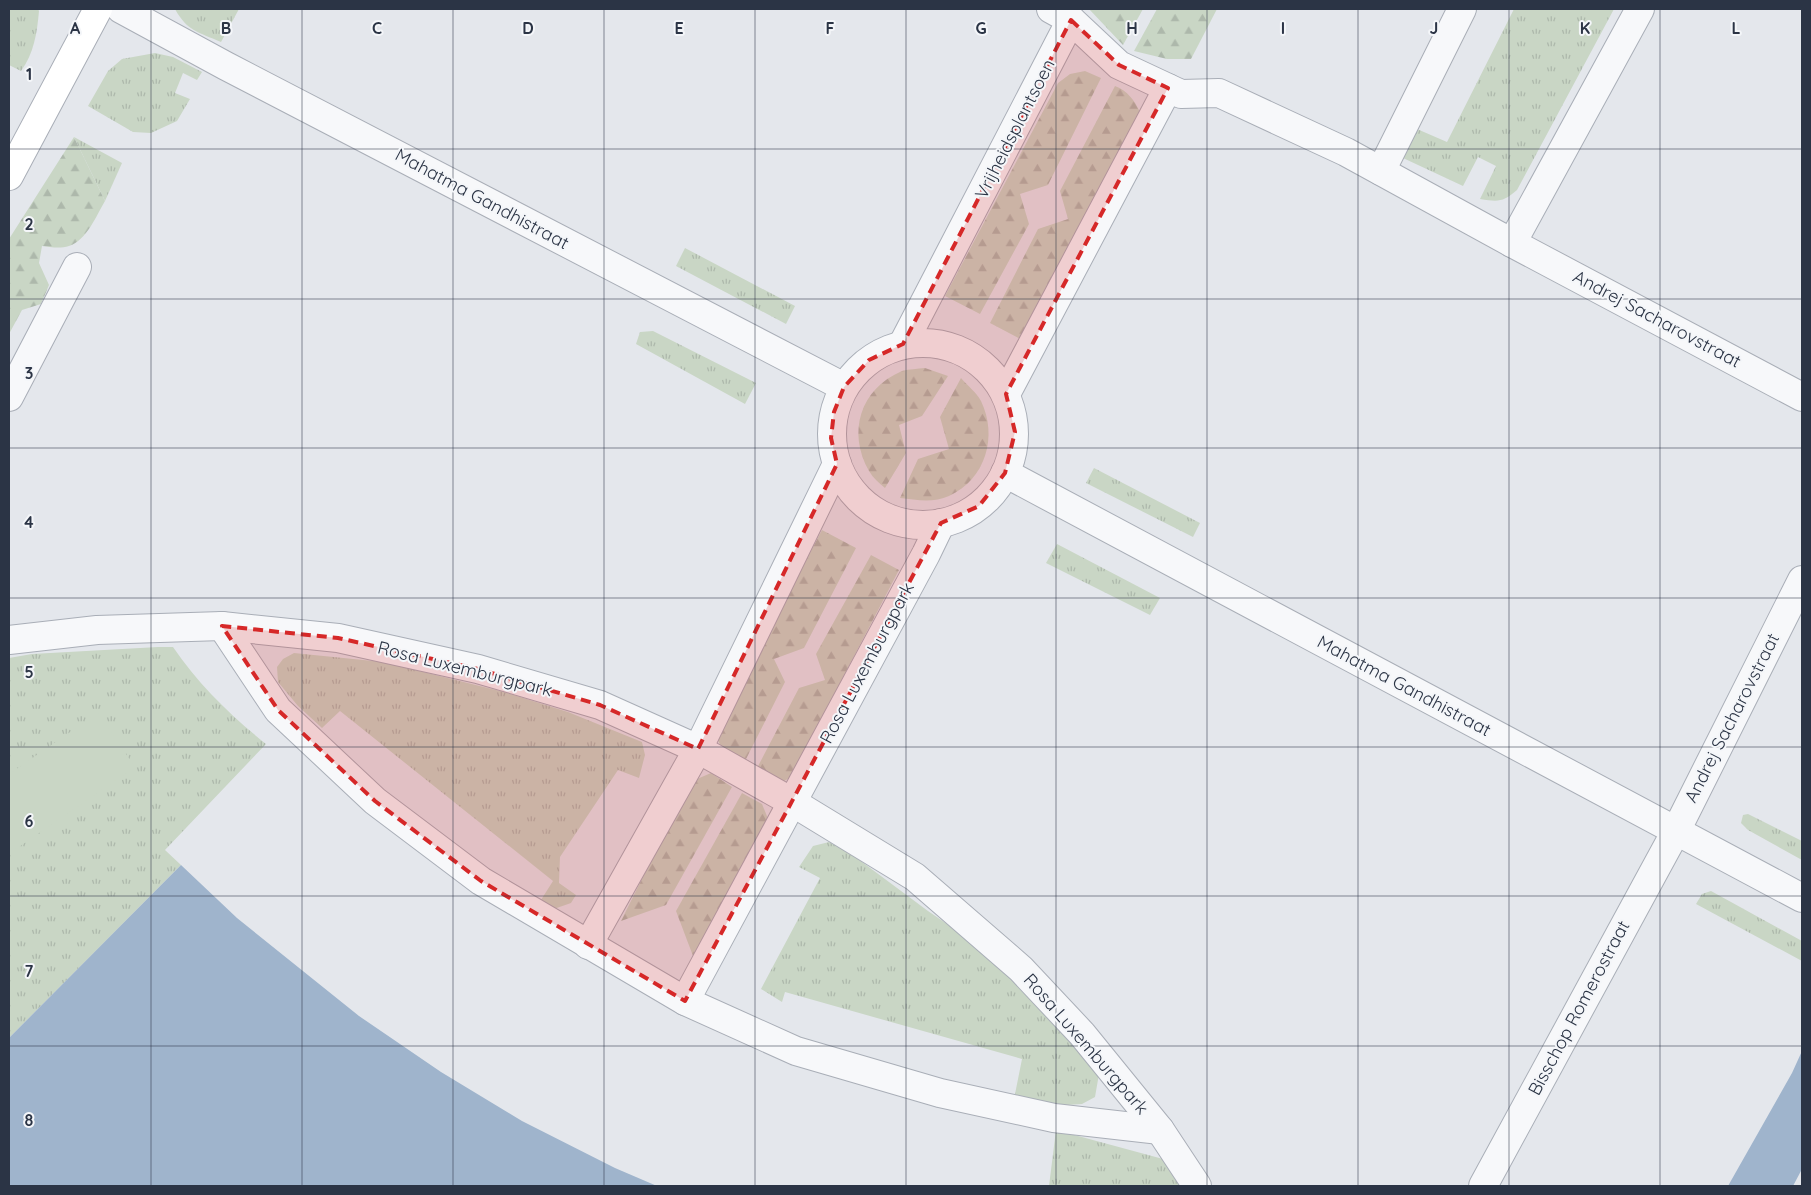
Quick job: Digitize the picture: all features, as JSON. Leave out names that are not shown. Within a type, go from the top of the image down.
[{"type":"street","points":[[9,176],[98,9]]},
{"type":"street","name":"Mahatma Gandhistraat","points":[[121,9],[226,66],[844,387]]},
{"type":"street","points":[[1381,171],[1462,9]]},
{"type":"street","points":[[1512,243],[1640,9]]},
{"type":"street","name":"Vrijheidsplantsoen","points":[[903,344],[1061,14],[1119,65],[1174,91]]},
{"type":"street","points":[[1006,394],[1174,91]]},
{"type":"street","name":"Andrej Sacharovstraat","points":[[1174,91],[1219,92],[1346,152],[1512,243],[1802,397]]},
{"type":"street","points":[[9,397],[77,266]]},
{"type":"street","points":[[920,342],[938,344],[968,352],[985,366],[996,379],[1006,394],[1012,410],[1015,432],[1012,453],[1006,473],[994,491],[979,506],[961,517],[941,523],[921,525],[901,523],[882,515],[862,503],[847,485],[837,464],[831,438],[834,412],[844,387],[855,372],[885,350],[903,344],[920,342]]},
{"type":"street","points":[[588,945],[698,749],[837,464]]},
{"type":"street","name":"Mahatma Gandhistraat","points":[[1006,473],[1802,898]]},
{"type":"street","name":"Rosa Luxemburgpark","points":[[684,1001],[941,523]]},
{"type":"street","name":"Andrej Sacharovstraat","points":[[1676,830],[1802,580]]},
{"type":"street","name":"Rosa Luxemburgpark","points":[[222,626],[278,710],[375,801],[481,881],[684,1001],[796,1051],[940,1093],[1054,1118],[1160,1130]]},
{"type":"street","name":"Rosa Luxemburgpark","points":[[9,640],[97,630],[222,626],[338,638],[478,669],[600,705],[698,749],[792,802],[915,877],[1021,968],[1082,1034],[1160,1130],[1197,1186]]},
{"type":"street","name":"Bisschop Romerostraat","points":[[1483,1186],[1676,830]]},
{"type":"highlighted area","points":[[1071,20],[1119,65],[1168,88],[1006,394],[1015,432],[1005,473],[979,506],[941,523],[685,1001],[481,881],[375,801],[278,710],[222,626],[338,638],[478,669],[600,705],[698,749],[837,464],[831,438],[834,412],[844,387],[869,360],[903,344]]},
{"type":"green space","points":[[9,9],[38,9],[39,11],[34,42],[29,57],[21,71],[9,65]]},
{"type":"green space","points":[[175,9],[239,9],[221,42],[189,26]]},
{"type":"green space","points":[[1089,9],[1143,9],[1123,45]]},
{"type":"green space","points":[[1157,9],[1217,9],[1191,59],[1167,59],[1134,51]]},
{"type":"green space","points":[[1514,9],[1614,9],[1517,190],[1508,197],[1492,201],[1480,199],[1496,166],[1478,157],[1463,186],[1403,158],[1417,129],[1447,142]]},
{"type":"green space","points":[[155,53],[173,57],[202,72],[197,80],[183,73],[175,93],[190,99],[177,121],[151,133],[133,132],[88,106],[108,71],[122,59]]},
{"type":"green space","points":[[1085,71],[1101,78],[1048,185],[1020,194],[1029,224],[980,314],[945,296],[1058,83],[1070,74]]},
{"type":"green space","points":[[1115,86],[1124,90],[1130,96],[1140,112],[1024,341],[990,323],[1038,229],[1068,219],[1060,191]]},
{"type":"green space","points":[[74,137],[122,163],[105,201]]},
{"type":"green space","points":[[74,137],[105,201],[81,239],[69,246],[42,246],[39,263],[49,285],[41,304],[22,310],[9,334],[9,239]]},
{"type":"green space","points":[[685,248],[795,306],[786,324],[676,266]]},
{"type":"green space","points":[[653,331],[756,383],[745,404],[636,344],[640,332]]},
{"type":"green space","points":[[925,368],[948,376],[922,416],[899,425],[906,453],[885,488],[871,474],[862,456],[859,427],[862,413],[867,400],[888,379],[902,371]]},
{"type":"green space","points":[[961,378],[979,398],[986,414],[988,442],[980,468],[972,479],[949,496],[931,500],[900,498],[918,459],[949,449],[940,417]]},
{"type":"green space","points":[[1094,468],[1200,523],[1193,537],[1086,483]]},
{"type":"green space","points":[[822,530],[856,548],[804,648],[774,659],[785,682],[744,763],[723,751],[714,732]]},
{"type":"green space","points":[[1057,544],[1160,598],[1150,615],[1046,563]]},
{"type":"green space","points":[[871,555],[899,570],[791,777],[781,783],[756,770],[799,688],[825,680],[816,654]]},
{"type":"green space","points":[[173,647],[193,674],[216,699],[266,744],[165,850],[181,865],[9,1038],[9,658],[32,654]]},
{"type":"green space","points":[[294,653],[383,662],[504,692],[568,712],[642,742],[645,755],[639,778],[618,770],[560,857],[559,883],[576,895],[571,903],[551,910],[539,903],[553,881],[340,711],[322,728],[298,706],[278,682],[277,667],[283,659]]},
{"type":"green space","points":[[98,713],[135,767],[16,849],[9,839],[9,774]]},
{"type":"green space","points":[[711,773],[732,787],[666,905],[621,921],[690,782]]},
{"type":"green space","points":[[742,793],[762,804],[769,821],[693,956],[676,911]]},
{"type":"green space","points":[[1748,814],[1802,841],[1802,860],[1748,830],[1741,823],[1743,815]]},
{"type":"green space","points":[[829,842],[854,856],[928,911],[988,952],[1045,1010],[1099,1074],[1095,1097],[1082,1104],[1066,1105],[1014,1099],[1022,1059],[785,992],[782,1002],[761,989],[820,878],[799,867],[813,846]]},
{"type":"green space","points":[[1711,891],[1802,941],[1802,961],[1696,904],[1702,894]]},
{"type":"green space","points":[[1056,1130],[1163,1159],[1181,1186],[1049,1186]]},
{"type":"water","points":[[181,865],[237,918],[359,1016],[441,1072],[522,1121],[615,1168],[657,1186],[9,1186],[9,1038]]},
{"type":"water","points":[[1802,1051],[1802,1169],[1793,1186],[1728,1186],[1792,1073]]}]
